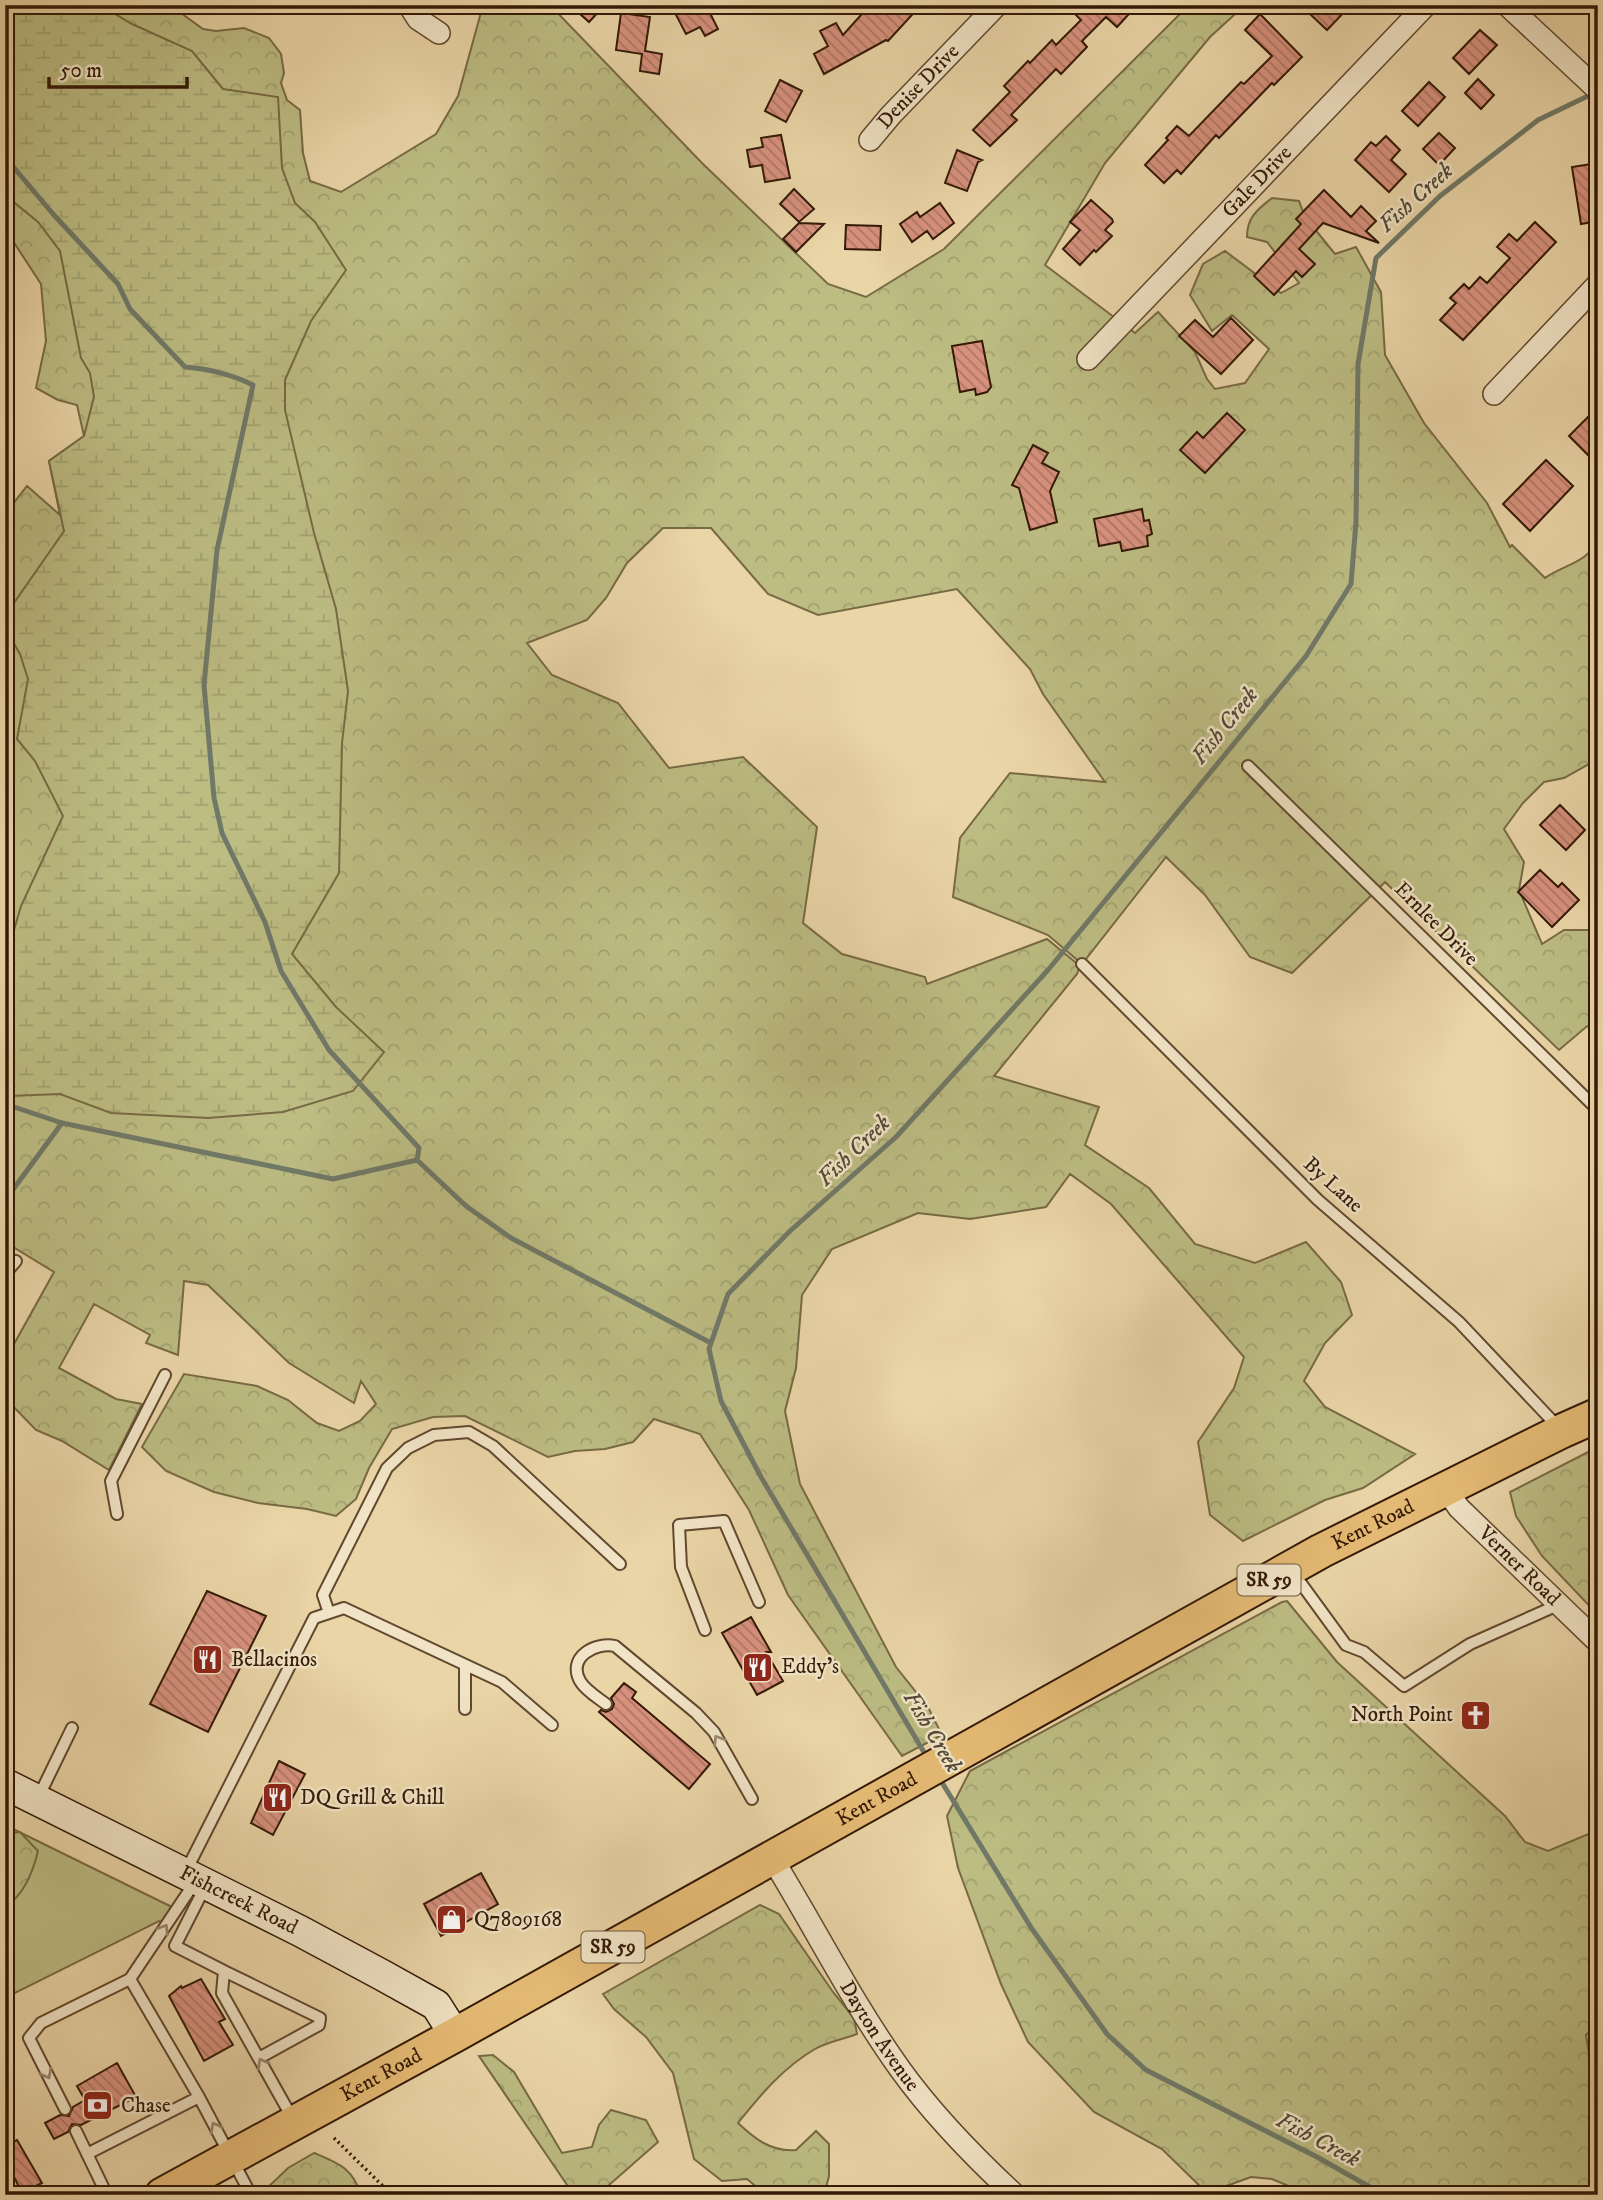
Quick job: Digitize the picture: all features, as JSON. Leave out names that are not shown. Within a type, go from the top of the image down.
[{"type":"main road","name":"Kent Road","points":[[162,2195],[455,2035],[1290,1568],[1445,1488],[1598,1415]]},
{"type":"main road","name":"Fishcreek Road","points":[[5,1784],[315,1938],[436,2005],[455,2035]]},
{"type":"street","points":[[409,5],[418,19],[439,33]]},
{"type":"street","name":"Denise Drive","points":[[870,140],[892,113],[997,5]]},
{"type":"street","name":"Gale Drive","points":[[1088,359],[1426,5]]},
{"type":"street","points":[[1507,5],[1590,83]]},
{"type":"street","points":[[1494,394],[1598,285]]},
{"type":"street","name":"Verner Road","points":[[1445,1488],[1459,1508],[1598,1642]]},
{"type":"street","name":"Dayton Avenue","points":[[772,1858],[864,2015],[901,2071],[954,2135],[1015,2195]]},
{"type":"lane","name":"Ernlee Drive","points":[[1248,766],[1598,1110]]},
{"type":"lane","name":"By Lane","points":[[1082,964],[1318,1200],[1459,1322],[1562,1431]]},
{"type":"lane","points":[[5,1275],[16,1261]]},
{"type":"lane","points":[[117,1514],[110,1481],[165,1375]]},
{"type":"lane","points":[[329,1613],[323,1595],[387,1468],[408,1448],[434,1435],[469,1432],[493,1446],[620,1564]]},
{"type":"lane","points":[[705,1630],[681,1567],[679,1525],[724,1521],[760,1602]]},
{"type":"lane","points":[[1290,1568],[1346,1645],[1364,1652],[1404,1686],[1470,1644],[1560,1604]]},
{"type":"lane","points":[[259,2058],[319,2025],[320,2018],[175,1946],[196,1879],[314,1618],[344,1608],[502,1682],[552,1725]]},
{"type":"lane","points":[[606,1704],[580,1681],[577,1671],[584,1654],[593,1647],[605,1644],[615,1646],[696,1713],[714,1732],[752,1799]]},
{"type":"lane","points":[[465,1666],[465,1709]]},
{"type":"lane","points":[[37,1800],[72,1728]]},
{"type":"lane","points":[[65,2109],[29,2038],[41,2023],[130,1979],[196,1879]]},
{"type":"lane","points":[[224,1971],[222,1993],[295,2123]]},
{"type":"lane","points":[[130,1979],[199,2097],[251,2195]]},
{"type":"lane","points":[[87,2154],[199,2097]]},
{"type":"lane","points":[[76,2131],[107,2195]]},
{"type":"path","points":[[334,2138],[392,2195]]},
{"type":"green space","points":[[5,5],[170,5],[203,29],[216,31],[244,28],[269,38],[281,54],[284,73],[281,83],[287,100],[300,110],[303,153],[310,181],[341,192],[436,134],[458,96],[483,5],[550,5],[702,163],[828,284],[866,297],[944,249],[1189,5],[1245,5],[1210,37],[1105,163],[1045,265],[1135,333],[1158,312],[1195,352],[1207,379],[1215,389],[1245,383],[1269,349],[1232,315],[1212,331],[1190,295],[1203,264],[1225,251],[1281,293],[1299,283],[1267,242],[1247,237],[1247,230],[1257,210],[1272,198],[1299,201],[1305,217],[1335,254],[1356,247],[1381,292],[1385,355],[1424,423],[1487,503],[1510,547],[1512,545],[1545,578],[1583,558],[1598,538],[1598,616],[1591,624],[1598,630],[1598,759],[1564,778],[1544,782],[1523,803],[1504,829],[1524,862],[1519,890],[1542,944],[1564,930],[1598,930],[1598,1021],[1586,1027],[1559,1050],[1385,882],[1292,973],[1250,957],[1205,895],[1166,857],[1082,964],[1048,935],[953,897],[960,838],[1010,773],[1105,782],[1043,694],[1030,669],[957,589],[818,615],[768,594],[711,528],[663,528],[627,563],[606,598],[587,620],[527,643],[552,675],[618,703],[669,768],[743,757],[817,827],[803,923],[842,954],[925,977],[927,984],[1047,939],[1080,966],[1077,974],[994,1076],[1099,1107],[1085,1145],[1149,1188],[1195,1244],[1255,1263],[1306,1242],[1341,1282],[1352,1315],[1325,1343],[1304,1381],[1325,1407],[1415,1454],[1363,1488],[1325,1500],[1243,1541],[1210,1515],[1198,1442],[1234,1388],[1244,1357],[1111,1204],[1070,1174],[1046,1207],[970,1219],[918,1213],[832,1249],[802,1295],[796,1368],[785,1411],[800,1484],[896,1667],[928,1707],[942,1735],[902,1756],[788,1595],[749,1510],[700,1434],[654,1419],[633,1442],[548,1457],[465,1416],[433,1417],[392,1429],[369,1468],[356,1499],[336,1516],[307,1509],[258,1503],[214,1492],[166,1471],[142,1447],[184,1374],[257,1386],[288,1400],[317,1423],[339,1431],[360,1421],[376,1404],[361,1381],[354,1403],[289,1363],[208,1285],[184,1281],[178,1355],[146,1343],[150,1335],[94,1304],[59,1368],[116,1399],[142,1404],[109,1470],[62,1441],[36,1430],[5,1398],[5,1342],[14,1344],[54,1272],[5,1242],[5,514],[27,486],[60,515],[49,461],[84,436],[77,405],[58,400],[36,388],[46,341],[41,284],[9,235],[5,233]]},
{"type":"green space","points":[[5,5],[100,5],[132,24],[192,51],[223,89],[278,97],[282,168],[295,203],[315,222],[346,270],[311,321],[285,380],[285,410],[314,533],[336,609],[348,691],[342,743],[339,873],[292,954],[336,1007],[384,1052],[353,1091],[283,1112],[208,1118],[111,1113],[60,1094],[9,1096],[5,1093],[5,961],[21,906],[63,816],[35,761],[17,739],[28,679],[20,654],[6,630],[14,603],[64,531],[49,461],[84,436],[94,397],[90,373],[81,358],[60,251],[38,222],[5,195]]},
{"type":"green space","points":[[1598,1447],[1598,1615],[1542,1556],[1516,1516],[1510,1492]]},
{"type":"green space","points":[[1287,1601],[1337,1662],[1505,1816],[1525,1842],[1548,1851],[1598,1830],[1598,2024],[1586,2035],[1592,2074],[1598,2083],[1598,2195],[1310,2195],[1272,2179],[1251,2177],[1207,2193],[1162,2149],[1094,2112],[1028,2042],[1001,1984],[958,1868],[947,1816],[970,1771]]},
{"type":"green space","points":[[5,1825],[176,1909],[167,1924],[159,1921],[5,1998]]},
{"type":"green space","points":[[20,1832],[38,1851],[27,1882],[5,1907],[5,1834]]},
{"type":"green space","points":[[760,1905],[779,1914],[854,2018],[857,2034],[825,2044],[793,2064],[773,2082],[738,2123],[771,2147],[787,2150],[796,2150],[816,2131],[829,2144],[829,2176],[824,2195],[766,2195],[747,2179],[722,2181],[694,2159],[673,2073],[646,2037],[614,2009],[603,1994]]},
{"type":"green space","points":[[493,2055],[514,2072],[562,2153],[592,2147],[599,2125],[611,2110],[646,2120],[658,2142],[609,2185],[612,2195],[574,2195],[479,2056]]},
{"type":"green space","points":[[314,2153],[349,2172],[361,2195],[265,2195],[264,2191],[288,2168]]},
{"type":"building","points":[[570,5],[605,5],[589,22]]},
{"type":"building","points":[[689,5],[706,5],[718,29],[705,36],[700,27],[686,34],[675,13]]},
{"type":"building","points":[[870,5],[921,5],[888,41],[824,74],[814,54],[828,46],[820,31],[836,23],[843,35]]},
{"type":"building","points":[[1084,5],[1117,5],[1128,15],[1117,27],[1106,17],[1082,41],[1087,47],[1061,74],[1056,69],[1011,115],[1017,120],[990,146],[973,130],[1010,92],[1004,86],[1028,61],[1030,63],[1052,40],[1056,45],[1081,20],[1075,14]]},
{"type":"building","points":[[1321,5],[1351,5],[1327,30],[1311,15]]},
{"type":"building","points":[[621,13],[650,17],[645,51],[662,54],[659,74],[640,71],[642,54],[616,50]]},
{"type":"building","points":[[1260,14],[1302,57],[1274,85],[1272,83],[1219,138],[1216,135],[1181,174],[1177,170],[1164,183],[1145,165],[1168,140],[1166,138],[1177,126],[1189,136],[1241,82],[1244,84],[1272,56],[1245,30]]},
{"type":"building","points":[[1480,30],[1497,45],[1469,74],[1453,58]]},
{"type":"building","points":[[1478,79],[1494,95],[1481,109],[1465,93]]},
{"type":"building","points":[[780,80],[802,91],[786,122],[765,111]]},
{"type":"building","points":[[1429,82],[1445,97],[1418,126],[1402,111]]},
{"type":"building","points":[[1439,133],[1455,148],[1439,165],[1423,149]]},
{"type":"building","points":[[781,135],[790,178],[765,182],[762,165],[750,167],[747,150],[763,147],[761,138]]},
{"type":"building","points":[[1386,136],[1400,150],[1391,160],[1406,174],[1389,192],[1355,160],[1371,142],[1376,146]]},
{"type":"building","points":[[957,150],[982,160],[978,162],[967,191],[945,183]]},
{"type":"building","points":[[1598,163],[1598,221],[1581,224],[1572,167]]},
{"type":"building","points":[[794,189],[814,209],[799,222],[780,204]]},
{"type":"building","points":[[1324,190],[1351,217],[1361,206],[1376,221],[1366,231],[1379,243],[1323,223],[1299,249],[1315,264],[1302,277],[1296,271],[1274,295],[1254,276],[1301,224],[1296,219]]},
{"type":"building","points":[[1091,200],[1112,219],[1113,222],[1105,230],[1112,236],[1080,265],[1063,249],[1080,230],[1070,222]]},
{"type":"building","points":[[940,203],[954,223],[933,239],[927,231],[912,242],[900,224],[917,212],[920,217]]},
{"type":"building","points":[[1535,222],[1556,242],[1463,340],[1440,320],[1456,303],[1450,298],[1464,284],[1469,289],[1480,277],[1487,283],[1510,258],[1497,247],[1509,234],[1517,241]]},
{"type":"building","points":[[799,223],[824,224],[796,252],[783,239]]},
{"type":"building","points":[[846,225],[881,226],[880,250],[845,249]]},
{"type":"building","points":[[1231,318],[1253,340],[1221,374],[1179,336],[1195,320],[1213,337]]},
{"type":"building","points":[[982,341],[991,387],[987,392],[976,395],[975,389],[960,392],[952,346]]},
{"type":"building","points":[[1598,407],[1598,447],[1589,456],[1569,436]]},
{"type":"building","points":[[1227,413],[1245,430],[1205,473],[1180,450],[1197,432],[1203,438]]},
{"type":"building","points":[[1033,445],[1048,453],[1042,463],[1059,472],[1050,491],[1057,522],[1030,530],[1019,488],[1012,485]]},
{"type":"building","points":[[1546,460],[1573,486],[1530,531],[1503,504]]},
{"type":"building","points":[[1142,509],[1144,521],[1149,520],[1152,534],[1147,536],[1148,546],[1122,551],[1120,542],[1099,546],[1094,519]]},
{"type":"building","points":[[1560,805],[1585,830],[1566,850],[1540,825]]},
{"type":"building","points":[[1540,870],[1558,887],[1562,883],[1579,900],[1552,927],[1518,892]]},
{"type":"building","name":"Bellacinos","points":[[207,1591],[266,1616],[208,1732],[150,1704]]},
{"type":"building","name":"Eddy's","points":[[751,1617],[771,1652],[766,1652],[783,1681],[757,1695],[722,1633]]},
{"type":"building","points":[[624,1683],[636,1692],[632,1698],[710,1764],[689,1789],[599,1712],[612,1709],[614,1704],[611,1698]]},
{"type":"building","name":"DQ Grill & Chill","points":[[279,1761],[305,1774],[273,1835],[251,1823]]},
{"type":"building","name":"Q7809168","points":[[481,1873],[498,1904],[441,1936],[424,1904]]},
{"type":"building","points":[[201,1979],[225,2019],[219,2022],[233,2045],[204,2061],[169,1996],[181,1986],[182,1988]]},
{"type":"building","name":"Chase","points":[[117,2063],[136,2097],[81,2125],[72,2124],[68,2132],[54,2139],[45,2123],[60,2115],[69,2116],[73,2107],[85,2100],[77,2086]]},
{"type":"building","points":[[17,2140],[42,2183],[22,2193],[13,2175],[5,2179],[5,2146]]},
{"type":"waterway","name":"Fish Creek","points":[[928,1759],[761,1477],[721,1401],[709,1349],[728,1294],[790,1231],[896,1137],[1048,970],[1306,656],[1351,584],[1356,522],[1358,364],[1376,258],[1440,196],[1538,120],[1592,94]]},
{"type":"waterway","points":[[5,157],[118,284],[130,309],[185,367],[220,373],[253,385],[217,550],[204,685],[214,798],[222,833],[265,922],[281,971],[329,1050],[419,1148],[417,1160],[466,1206],[511,1238],[711,1343]]},
{"type":"waterway","points":[[5,1104],[62,1123],[333,1179],[417,1160]]},
{"type":"waterway","points":[[5,1220],[12,1214],[9,1195],[62,1123]]},
{"type":"waterway","name":"Fish Creek","points":[[938,1776],[1032,1929],[1107,2034],[1146,2070],[1317,2157],[1384,2195]]},
{"type":"place","name":"Bellacinos","points":[[208,1660]]},
{"type":"place","name":"Eddy's","points":[[758,1667]]},
{"type":"place","name":"North Point","points":[[1476,1715]]},
{"type":"place","name":"DQ Grill & Chill","points":[[277,1798]]},
{"type":"place","name":"Q7809168","points":[[451,1920]]},
{"type":"place","name":"Chase","points":[[98,2106]]}]
